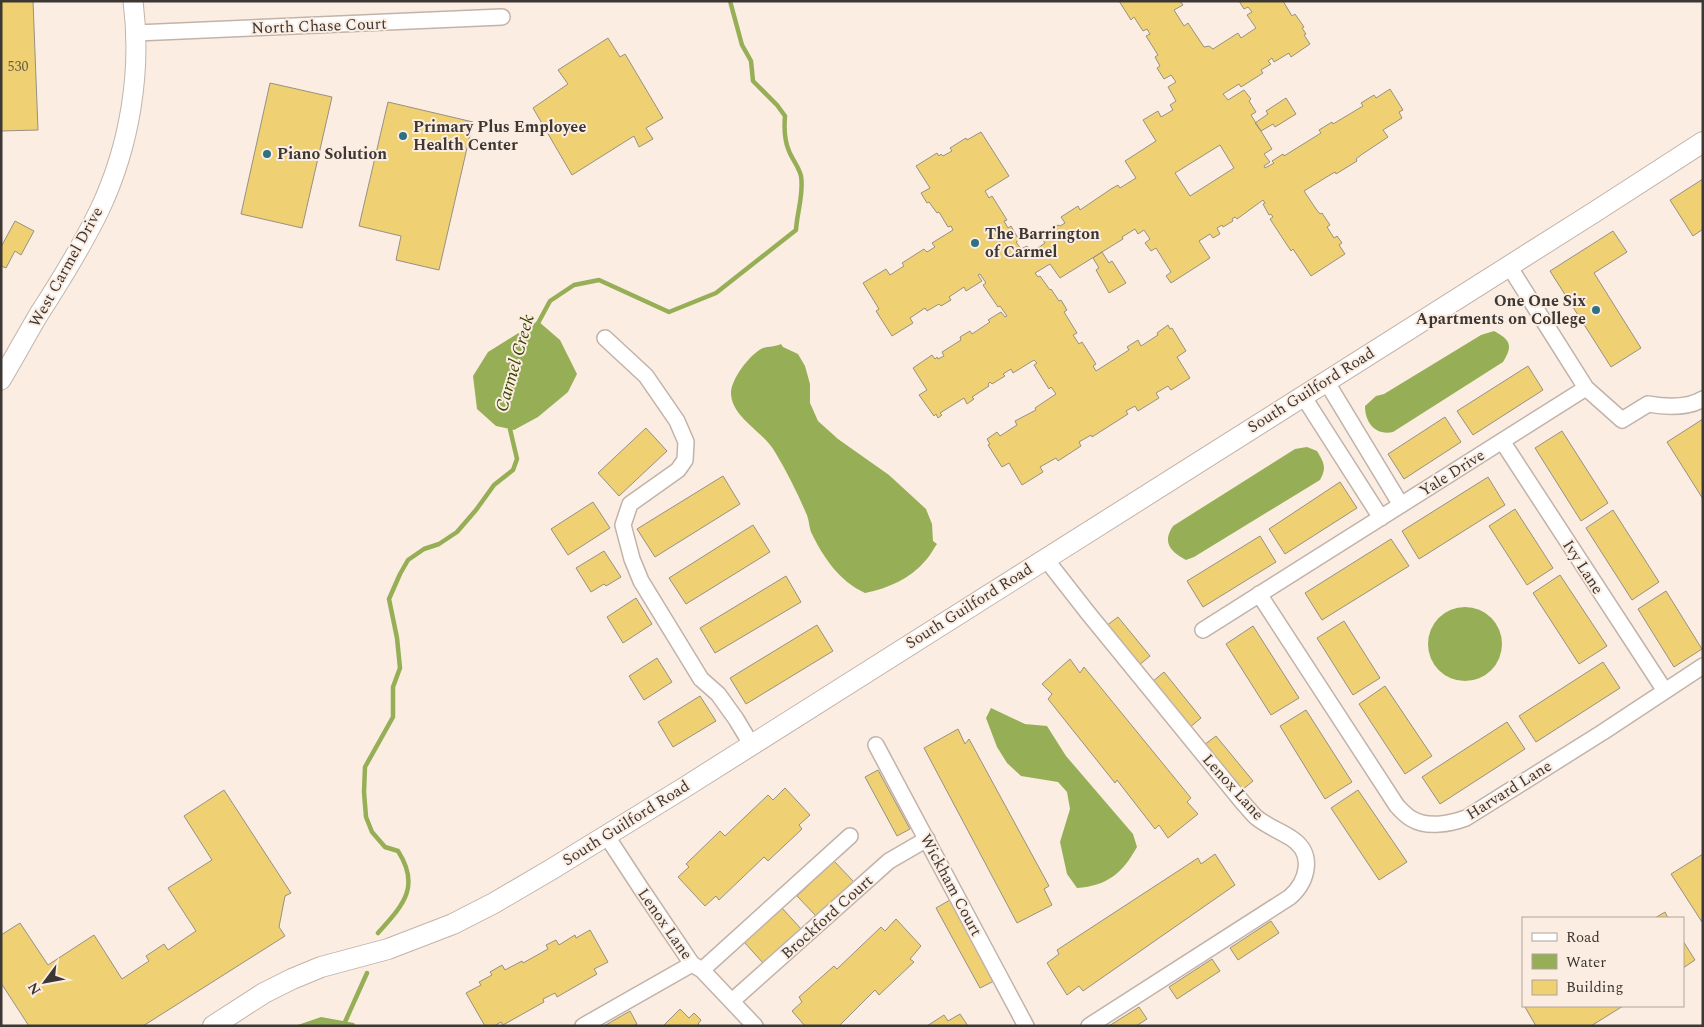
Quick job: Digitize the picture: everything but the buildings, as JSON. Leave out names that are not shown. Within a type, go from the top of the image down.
[{"type":"main road","name":"South Guilford Road","points":[[213,1026],[264,993],[292,979],[321,967],[388,949],[453,924],[494,903],[751,744],[1703,142]]},
{"type":"street","name":"West Carmel Drive","points":[[1,380],[77,253],[104,198],[118,162],[129,121],[135,78],[136,34],[133,1]]},
{"type":"street","name":"North Chase Court","points":[[136,34],[502,17]]},
{"type":"street","points":[[1508,266],[1586,388],[1622,420],[1648,404],[1663,407],[1697,402],[1703,399]]},
{"type":"street","points":[[605,338],[646,376],[677,421],[686,442],[685,460],[678,470],[630,504],[623,525],[632,559],[641,581],[701,679],[718,694],[751,744]]},
{"type":"street","points":[[1326,381],[1402,505]]},
{"type":"street","name":"Yale Drive","points":[[1203,630],[1586,388]]},
{"type":"street","points":[[1303,396],[1381,518]]},
{"type":"street","name":"Ivy Lane","points":[[1502,442],[1665,691]]},
{"type":"street","name":"Lenox Lane","points":[[1045,558],[1244,804],[1257,818],[1290,838],[1300,848],[1305,856],[1307,869],[1298,890],[1290,897],[1089,1026]]},
{"type":"street","name":"Harvard Lane","points":[[1260,594],[1397,806],[1412,820],[1433,824],[1450,824],[1466,818],[1603,732],[1703,666]]},
{"type":"street","name":"Wickham Court","points":[[876,745],[1026,1026]]},
{"type":"street","name":"Lenox Lane","points":[[606,835],[640,887],[697,967],[755,1026]]},
{"type":"street","points":[[583,1026],[697,967],[850,836]]},
{"type":"street","name":"Brockford Court","points":[[732,1001],[889,861],[927,840]]},
{"type":"water","points":[[538,321],[560,340],[577,374],[568,392],[538,417],[514,430],[496,426],[477,409],[473,376],[488,352]]},
{"type":"water","points":[[1494,331],[1504,337],[1509,344],[1508,352],[1503,362],[1393,432],[1381,432],[1372,427],[1365,412],[1365,406],[1376,396],[1384,394],[1481,335]]},
{"type":"water","points":[[781,344],[783,347],[798,354],[805,366],[810,384],[810,403],[818,421],[838,439],[889,475],[926,509],[932,524],[933,541],[937,544],[920,567],[899,582],[865,593],[847,582],[840,575],[827,559],[811,532],[807,515],[799,497],[775,452],[742,417],[732,402],[732,387],[742,368],[758,351]]},
{"type":"water","points":[[1307,447],[1317,451],[1323,462],[1324,468],[1320,480],[1194,557],[1186,560],[1176,554],[1169,546],[1168,537],[1173,526],[1295,449]]},
{"type":"water","points":[[1465,607],[1479,610],[1491,618],[1499,630],[1502,644],[1499,658],[1491,670],[1479,678],[1465,681],[1451,678],[1439,670],[1431,658],[1428,644],[1431,630],[1439,618],[1451,610]]},
{"type":"water","points":[[991,708],[1025,724],[1047,726],[1066,756],[1133,834],[1137,847],[1132,856],[1120,870],[1106,881],[1088,887],[1077,888],[1067,874],[1060,842],[1070,809],[1067,792],[1058,782],[1021,776],[1007,763],[997,747],[986,718]]},
{"type":"water","points":[[321,1017],[354,1023],[356,1026],[295,1026]]},
{"type":"waterway","name":"Carmel Creek","points":[[537,325],[550,301],[574,285],[599,280],[669,312],[716,293],[796,230],[802,183],[800,173],[786,143],[785,116],[777,105],[753,81],[751,61],[742,45],[730,1]]},
{"type":"waterway","name":"Carmel Creek","points":[[378,933],[401,904],[406,895],[408,885],[405,864],[398,851],[385,847],[372,832],[366,817],[364,792],[365,767],[393,717],[393,687],[400,668],[397,638],[389,599],[408,560],[424,549],[439,544],[457,532],[494,485],[513,470],[517,459],[510,429],[512,424]]},
{"type":"waterway","name":"Carmel Creek","points":[[345,1022],[367,973]]},
{"type":"place","name":"Primary Plus Employee Health Center","points":[[403,136]]},
{"type":"place","name":"Piano Solution","points":[[267,154]]},
{"type":"place","name":"The Barrington of Carmel","points":[[975,243]]},
{"type":"place","name":"One One Six Apartments on College","points":[[1596,310]]}]
